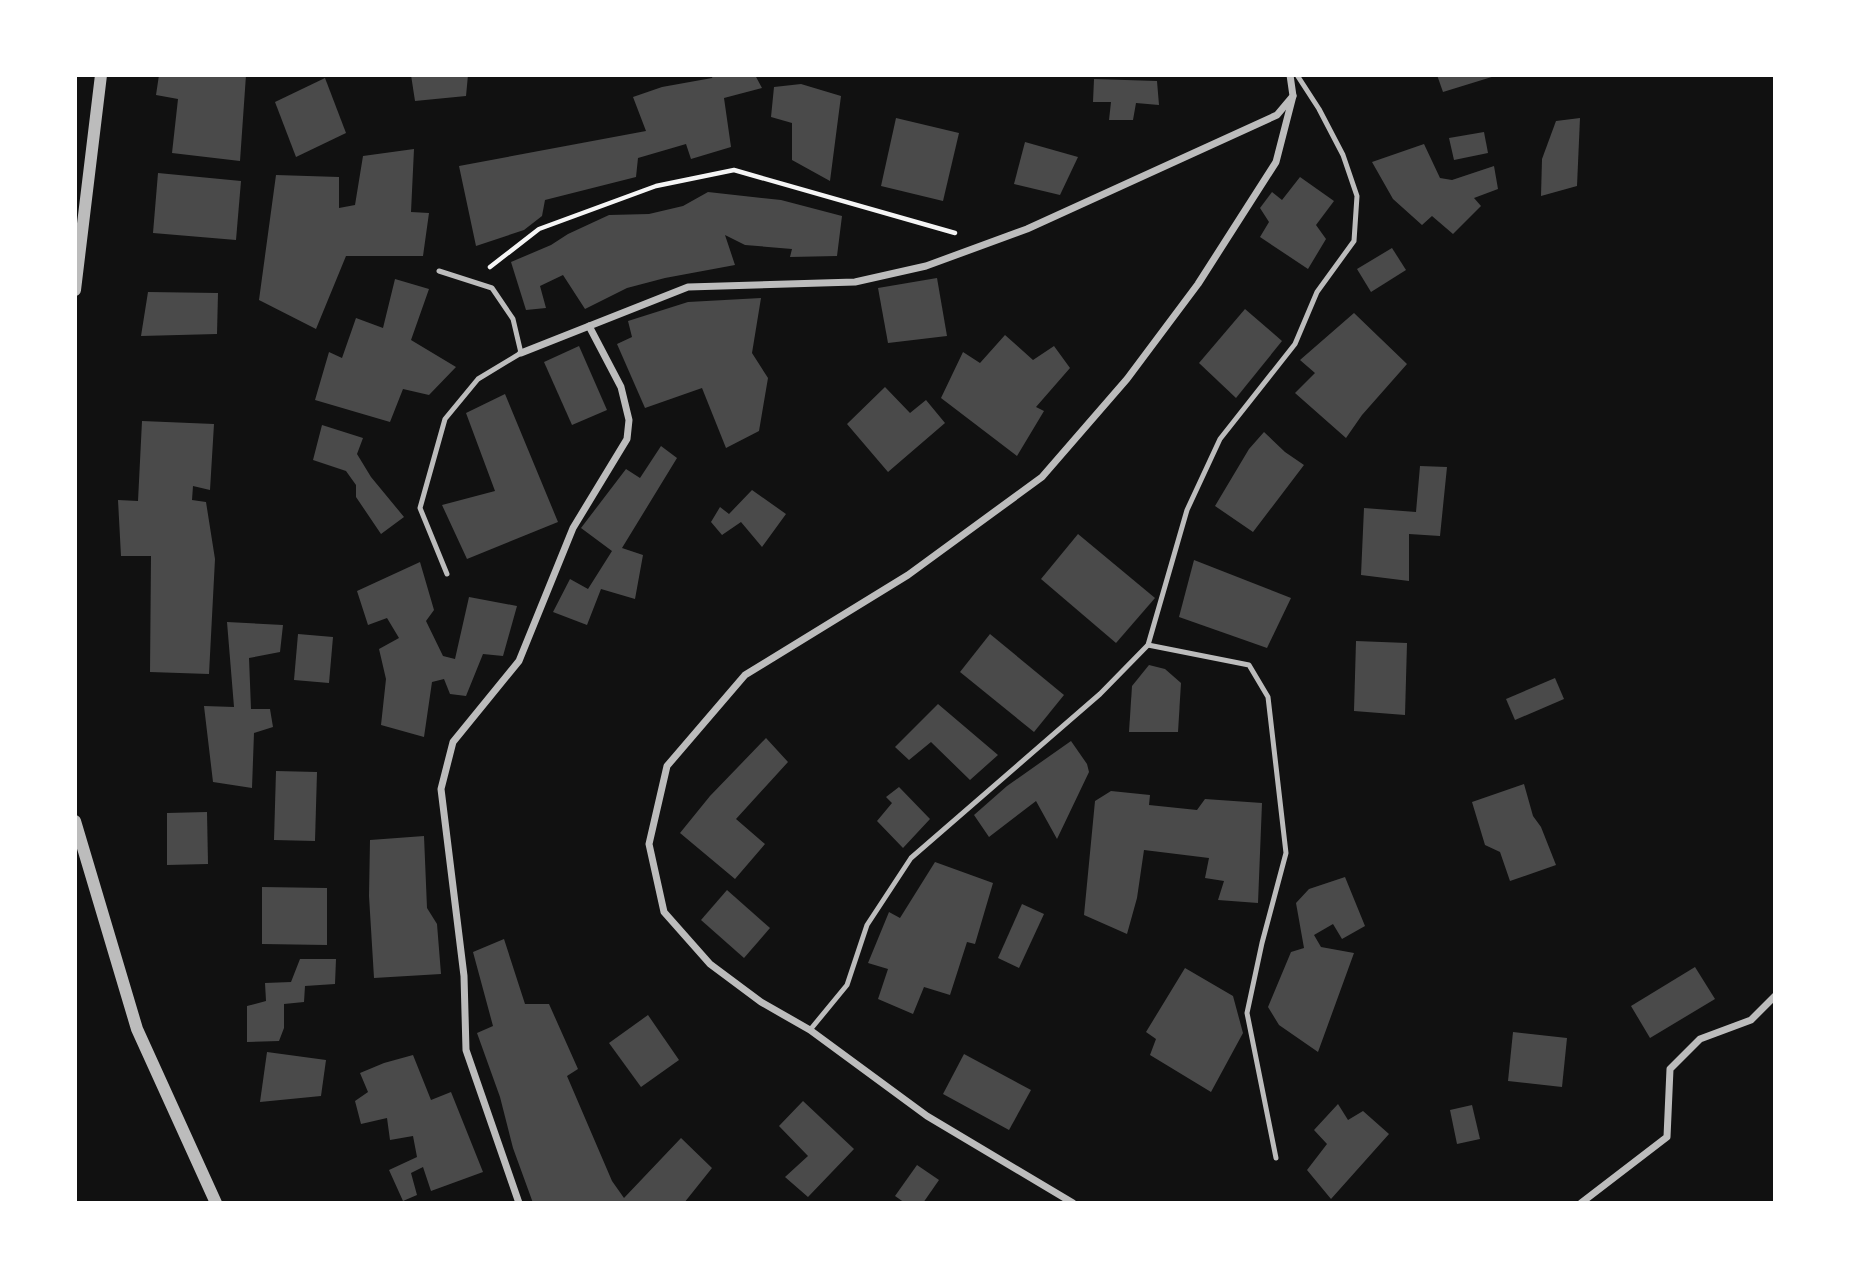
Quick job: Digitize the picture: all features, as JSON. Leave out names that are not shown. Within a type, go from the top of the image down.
[{"type":"street","points":[[75,290],[101,75]]},
{"type":"street","points":[[1073,1203],[927,1116],[810,1030],[761,1002],[710,964],[664,912],[649,844],[667,766],[745,674],[908,575],[1042,477],[1127,379],[1198,284],[1276,162],[1293,96],[1290,75]]},
{"type":"street","points":[[521,353],[688,287],[855,282],[926,265],[1027,229],[1277,116],[1293,96]]},
{"type":"street","points":[[519,1203],[466,1050],[464,975],[441,789],[453,742],[519,661],[573,528],[627,439],[629,420],[621,387],[589,326]]},
{"type":"street","points":[[75,821],[137,1029],[216,1203]]},
{"type":"street","points":[[1581,1203],[1667,1138],[1670,1069],[1700,1039],[1751,1020],[1775,996]]},
{"type":"lane","points":[[810,1030],[847,985],[867,925],[911,858],[1100,694],[1148,645],[1187,510],[1220,439],[1295,344],[1317,292],[1354,242],[1357,196],[1343,155],[1297,75]]},
{"type":"lane","points":[[439,271],[492,288],[513,319],[521,353],[478,379],[445,419],[421,508],[447,575]]},
{"type":"lane","points":[[1148,645],[1249,665],[1268,697],[1286,853],[1247,1013],[1276,1158]]},
{"type":"path","points":[[471,281],[539,229],[656,186],[734,170],[989,243]]},
{"type":"building","points":[[159,75],[246,75],[240,161],[172,153],[178,99],[156,95]]},
{"type":"building","points":[[411,75],[468,75],[466,96],[415,101]]},
{"type":"building","points":[[713,75],[755,75],[762,88],[724,98],[731,147],[691,159],[686,144],[638,158],[636,177],[545,200],[542,216],[524,230],[476,246],[459,166],[646,131],[633,97],[662,87],[712,78]]},
{"type":"building","points":[[1437,75],[1495,75],[1495,76],[1443,92]]},
{"type":"building","points":[[325,78],[346,133],[296,157],[275,102]]},
{"type":"building","points":[[1094,79],[1157,81],[1159,105],[1136,103],[1133,120],[1109,120],[1111,102],[1093,102]]},
{"type":"building","points":[[801,84],[841,96],[830,181],[792,160],[792,123],[771,117],[774,87]]},
{"type":"building","points":[[896,118],[959,133],[943,201],[881,186]]},
{"type":"building","points":[[1580,118],[1577,186],[1541,196],[1542,159],[1556,121]]},
{"type":"building","points":[[1484,132],[1488,153],[1454,160],[1449,138]]},
{"type":"building","points":[[1025,142],[1078,157],[1060,195],[1014,184]]},
{"type":"building","points":[[1424,144],[1440,178],[1452,180],[1494,166],[1498,189],[1474,198],[1481,206],[1453,234],[1432,216],[1422,225],[1393,199],[1372,162]]},
{"type":"building","points":[[414,149],[411,212],[429,213],[423,256],[346,256],[316,329],[259,300],[276,175],[339,177],[339,208],[355,205],[363,156]]},
{"type":"building","points":[[158,173],[241,181],[236,240],[153,233]]},
{"type":"building","points":[[1300,177],[1334,201],[1316,225],[1326,239],[1308,269],[1260,237],[1269,222],[1260,208],[1272,192],[1282,200]]},
{"type":"building","points":[[708,192],[781,200],[842,216],[837,256],[790,257],[792,249],[745,245],[725,235],[735,265],[627,288],[585,309],[563,275],[540,286],[546,308],[526,310],[511,262],[609,215],[649,214],[683,206]]},
{"type":"building","points":[[1392,248],[1406,270],[1371,292],[1357,269]]},
{"type":"building","points":[[937,278],[947,336],[888,343],[878,288]]},
{"type":"building","points":[[395,279],[429,289],[411,340],[456,367],[429,395],[403,389],[390,422],[315,400],[329,352],[342,358],[356,318],[383,328]]},
{"type":"building","points":[[148,292],[218,293],[217,334],[141,336]]},
{"type":"building","points":[[761,298],[752,353],[768,378],[759,431],[726,448],[702,388],[645,408],[617,344],[632,337],[628,321],[688,302]]},
{"type":"building","points":[[1245,309],[1282,341],[1236,398],[1199,363]]},
{"type":"building","points":[[1354,313],[1407,364],[1362,415],[1346,438],[1295,393],[1315,373],[1300,360]]},
{"type":"building","points":[[1005,335],[1033,360],[1054,346],[1070,368],[1036,407],[1044,411],[1017,456],[941,398],[963,352],[980,363]]},
{"type":"building","points":[[579,346],[607,410],[572,425],[544,362]]},
{"type":"building","points":[[885,387],[910,413],[926,400],[945,423],[888,472],[847,424]]},
{"type":"building","points":[[505,394],[558,522],[467,559],[442,505],[495,491],[466,413]]},
{"type":"building","points":[[142,421],[214,424],[210,490],[193,486],[192,500],[206,502],[215,559],[209,674],[150,672],[151,556],[121,556],[118,500],[138,501]]},
{"type":"building","points":[[322,425],[363,438],[357,454],[371,477],[404,517],[381,534],[356,497],[356,485],[346,471],[313,460]]},
{"type":"building","points":[[1264,432],[1304,465],[1253,532],[1215,506],[1249,449]]},
{"type":"building","points":[[661,446],[677,458],[622,548],[643,555],[635,599],[601,589],[587,625],[553,612],[570,579],[588,589],[612,551],[581,528],[626,469],[640,478]]},
{"type":"building","points":[[1420,466],[1447,467],[1440,536],[1409,534],[1409,581],[1361,575],[1364,508],[1416,512]]},
{"type":"building","points":[[752,490],[786,514],[762,547],[741,522],[722,535],[711,522],[720,507],[729,514]]},
{"type":"building","points":[[1078,534],[1155,598],[1116,643],[1041,579]]},
{"type":"building","points":[[1194,560],[1291,598],[1267,648],[1179,617]]},
{"type":"building","points":[[420,562],[434,610],[426,621],[443,656],[455,659],[469,597],[517,606],[503,656],[483,654],[466,696],[450,694],[444,679],[432,682],[424,737],[381,725],[386,679],[379,649],[399,638],[387,618],[368,625],[357,591]]},
{"type":"building","points":[[227,622],[283,625],[280,652],[249,658],[251,709],[270,709],[273,727],[254,733],[252,788],[213,782],[204,706],[234,707]]},
{"type":"building","points":[[298,634],[333,637],[329,683],[294,680]]},
{"type":"building","points":[[990,634],[1064,695],[1034,732],[960,672]]},
{"type":"building","points":[[1356,641],[1407,643],[1405,715],[1354,711]]},
{"type":"building","points":[[1149,665],[1165,669],[1181,683],[1178,732],[1129,732],[1132,686]]},
{"type":"building","points":[[1555,678],[1564,699],[1515,720],[1506,699]]},
{"type":"building","points":[[938,704],[998,755],[970,780],[931,742],[909,760],[895,747]]},
{"type":"building","points":[[766,738],[788,762],[736,819],[765,844],[735,879],[680,833],[710,796]]},
{"type":"building","points":[[1071,741],[1087,764],[1089,772],[1057,839],[1036,801],[989,837],[974,815],[1007,786]]},
{"type":"building","points":[[276,771],[317,772],[315,841],[274,840]]},
{"type":"building","points":[[1524,784],[1533,816],[1541,827],[1556,865],[1510,881],[1500,852],[1485,845],[1472,802]]},
{"type":"building","points":[[899,787],[930,819],[903,848],[877,821],[892,803],[886,797]]},
{"type":"building","points":[[1111,791],[1150,795],[1149,805],[1197,810],[1205,799],[1262,803],[1258,903],[1218,900],[1224,881],[1205,878],[1209,858],[1144,850],[1137,898],[1127,934],[1084,915],[1095,801]]},
{"type":"building","points":[[207,812],[208,864],[167,865],[167,813]]},
{"type":"building","points":[[424,836],[427,908],[437,924],[441,974],[374,978],[369,896],[370,840]]},
{"type":"building","points":[[935,862],[993,883],[975,944],[967,942],[950,995],[924,987],[913,1014],[878,999],[888,969],[868,963],[889,912],[900,918]]},
{"type":"building","points":[[1345,877],[1365,926],[1342,939],[1333,924],[1314,935],[1321,947],[1354,953],[1318,1052],[1279,1025],[1268,1007],[1291,952],[1304,948],[1296,903],[1309,889]]},
{"type":"building","points":[[262,887],[327,888],[327,945],[262,944]]},
{"type":"building","points":[[727,890],[770,928],[744,958],[701,920]]},
{"type":"building","points":[[1022,904],[1044,914],[1019,968],[998,958]]},
{"type":"building","points":[[504,939],[525,1004],[549,1004],[578,1069],[567,1076],[612,1181],[624,1198],[681,1138],[712,1168],[684,1203],[533,1203],[477,1033],[493,1026],[473,952]]},
{"type":"building","points":[[300,959],[336,959],[335,984],[305,986],[304,1002],[284,1004],[284,1028],[279,1041],[247,1042],[247,1006],[266,1001],[265,983],[291,982]]},
{"type":"building","points":[[1695,967],[1715,999],[1650,1038],[1631,1006]]},
{"type":"building","points":[[1185,968],[1233,996],[1243,1033],[1211,1092],[1150,1055],[1156,1039],[1146,1032]]},
{"type":"building","points":[[648,1015],[679,1060],[641,1087],[609,1043]]},
{"type":"building","points":[[1513,1032],[1567,1038],[1562,1087],[1508,1081]]},
{"type":"building","points":[[267,1052],[326,1060],[321,1096],[260,1102]]},
{"type":"building","points":[[964,1054],[1031,1090],[1009,1130],[943,1094]]},
{"type":"building","points":[[413,1055],[431,1100],[451,1092],[483,1172],[431,1191],[423,1167],[411,1173],[417,1195],[403,1201],[389,1170],[417,1157],[413,1136],[390,1140],[387,1118],[361,1124],[355,1101],[368,1092],[360,1073]]},
{"type":"building","points":[[803,1101],[854,1149],[808,1197],[785,1177],[808,1156],[779,1126]]},
{"type":"building","points":[[1338,1104],[1348,1120],[1363,1111],[1389,1134],[1331,1199],[1307,1170],[1327,1144],[1314,1130]]},
{"type":"building","points":[[1472,1105],[1480,1139],[1457,1144],[1450,1110]]},
{"type":"building","points":[[917,1165],[939,1180],[923,1203],[905,1203],[895,1196]]}]
